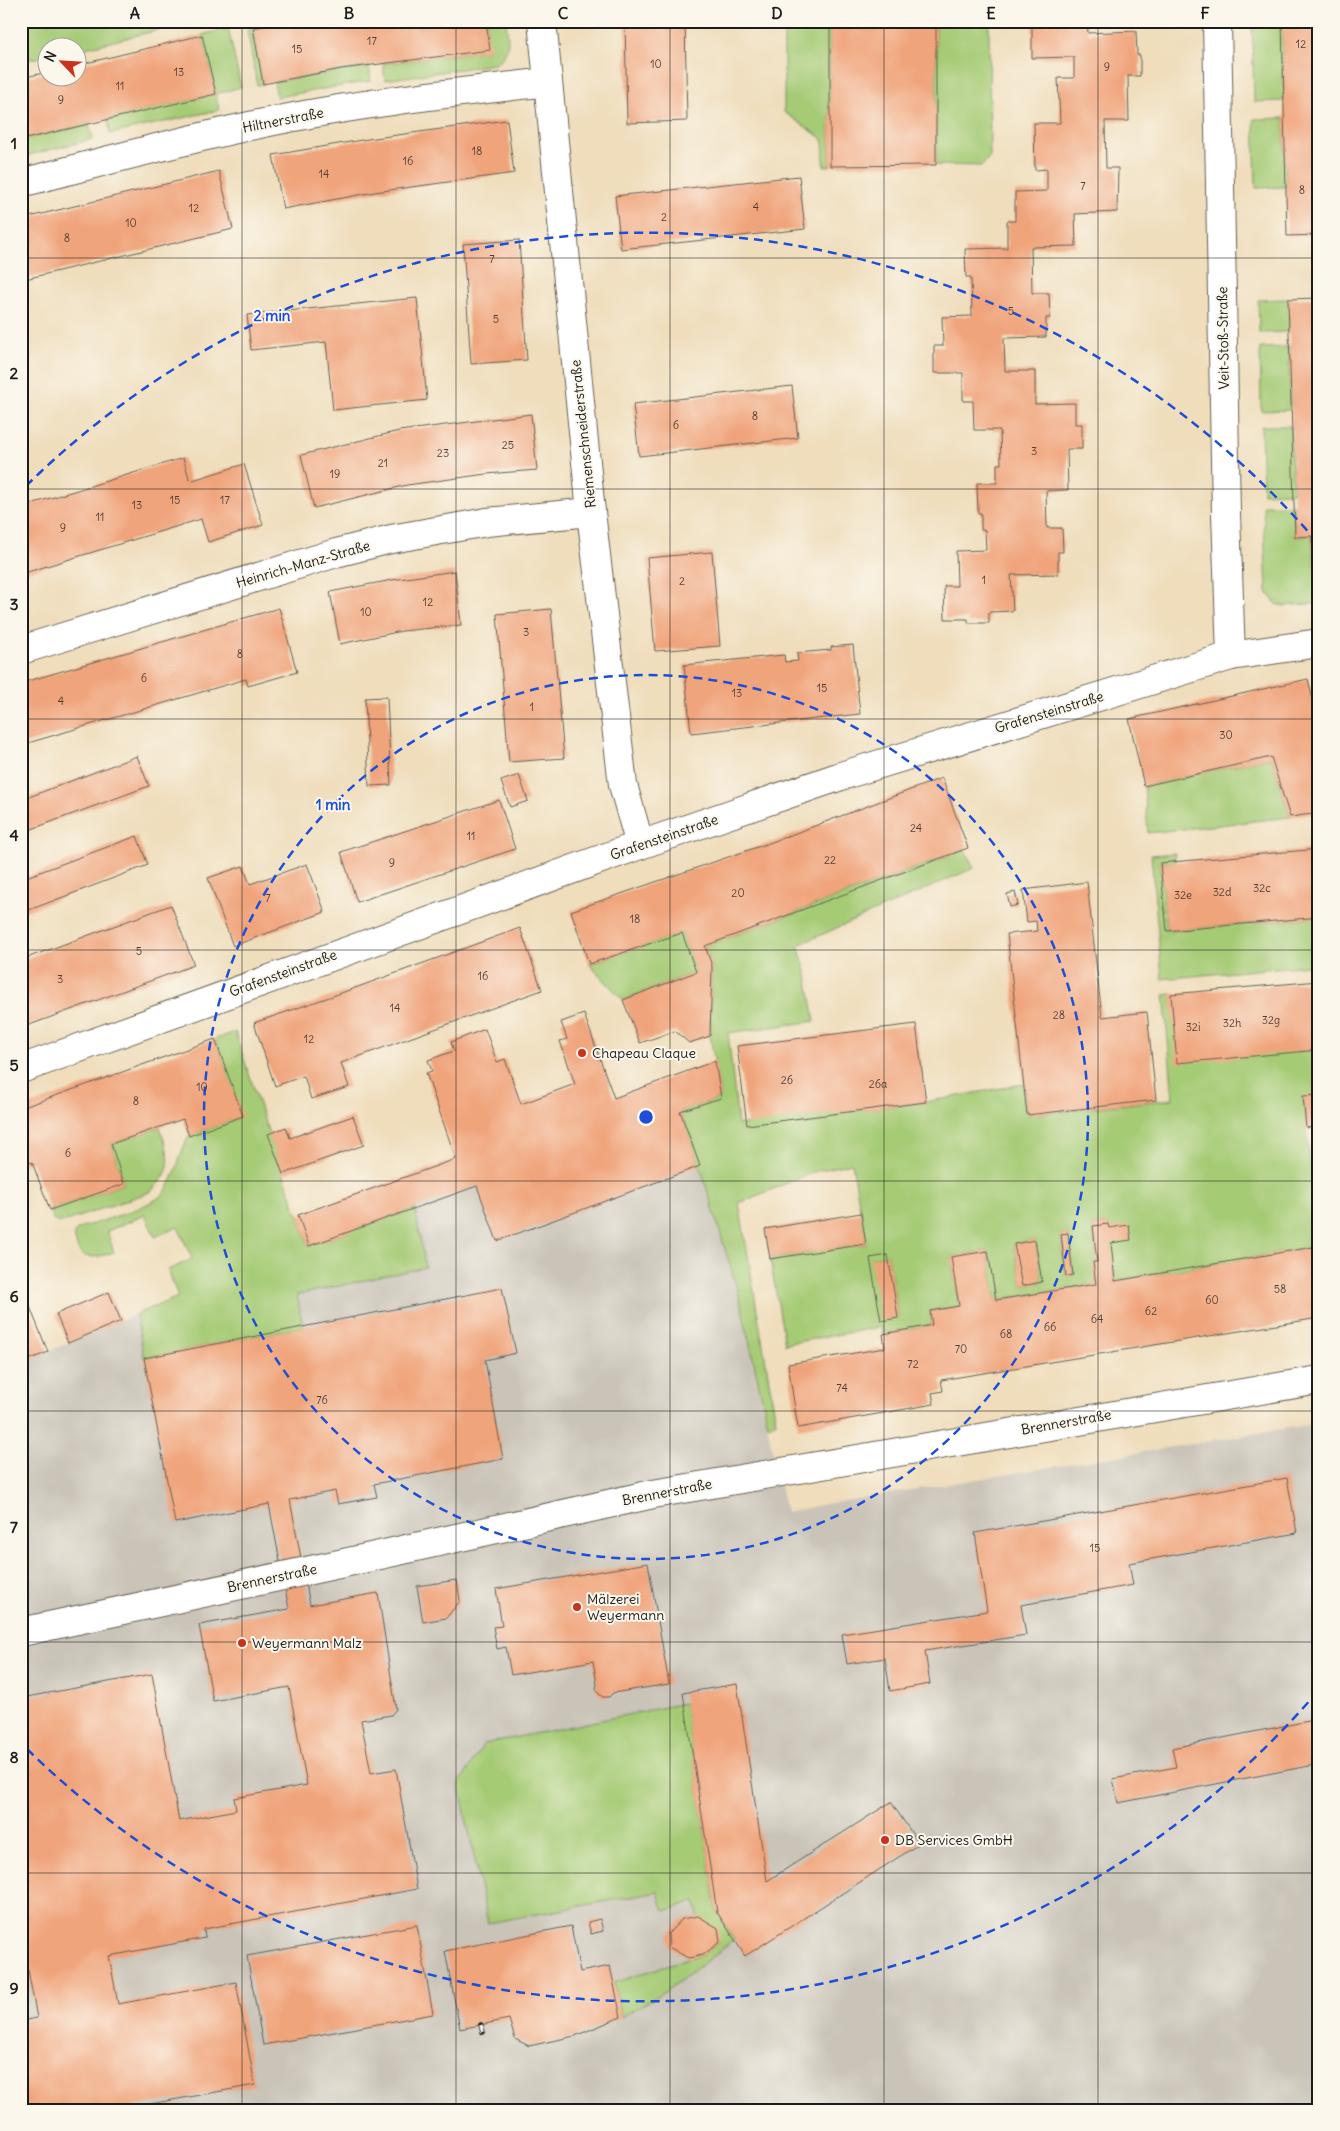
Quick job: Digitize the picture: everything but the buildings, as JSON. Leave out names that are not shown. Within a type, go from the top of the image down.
[{"type":"street","name":"Riemenschneiderstraße","points":[[542,21],[591,512],[623,785],[640,845]]},
{"type":"street","name":"Veit-Stoß-Straße","points":[[1217,21],[1226,514],[1231,656]]},
{"type":"street","name":"Hiltnerstraße","points":[[21,183],[264,123],[443,94],[548,82]]},
{"type":"street","name":"Heinrich-Manz-Straße","points":[[21,650],[336,553],[390,539],[487,522],[591,512]]},
{"type":"street","name":"Grafensteinstraße","points":[[21,1069],[640,845],[868,768],[1231,656],[1319,643]]},
{"type":"street","name":"Brennerstraße","points":[[21,1632],[653,1494],[1319,1380]]},
{"type":"shaded area","points":[[680,1111],[700,1166],[739,1295],[786,1513],[820,1505],[1319,1423],[1319,2110],[21,2110],[21,1363],[136,1314],[309,1246]]},
{"type":"green space","points":[[21,21],[194,21],[88,48],[88,38],[38,38],[38,58],[21,61]]},
{"type":"green space","points":[[486,21],[506,21],[508,45],[504,55],[495,64],[385,80],[383,64],[489,50]]},
{"type":"green space","points":[[784,21],[830,21],[830,166],[824,166],[823,139],[784,112]]},
{"type":"green space","points":[[936,21],[989,21],[990,156],[982,166],[936,165]]},
{"type":"green space","points":[[1282,25],[1284,101],[1254,102],[1252,26]]},
{"type":"green space","points":[[228,28],[241,87],[216,94],[202,35]]},
{"type":"green space","points":[[253,28],[263,84],[257,85],[247,29]]},
{"type":"green space","points":[[369,66],[371,81],[277,97],[274,82]]},
{"type":"green space","points":[[216,94],[219,110],[110,134],[108,119]]},
{"type":"green space","points":[[1284,118],[1286,187],[1256,188],[1254,119]]},
{"type":"green space","points":[[89,124],[93,139],[21,157],[21,140]]},
{"type":"green space","points":[[1288,299],[1289,332],[1259,333],[1258,300]]},
{"type":"green space","points":[[1289,347],[1290,410],[1261,411],[1260,348]]},
{"type":"green space","points":[[1261,426],[1290,426],[1293,492],[1263,493]]},
{"type":"green space","points":[[1263,505],[1293,505],[1295,537],[1311,536],[1319,588],[1319,603],[1284,606],[1276,604],[1267,592]]},
{"type":"green space","points":[[1271,757],[1290,817],[1148,833],[1144,786]]},
{"type":"green space","points":[[965,850],[974,868],[798,945],[807,975],[815,1021],[728,1033],[738,1125],[926,1102],[1023,1084],[1027,1115],[1173,1099],[1164,995],[1171,994],[1319,1050],[1319,1095],[1303,1097],[1319,1246],[1115,1281],[1108,1224],[1093,1226],[1097,1262],[1093,1262],[1096,1284],[996,1300],[988,1251],[951,1257],[959,1306],[930,1311],[932,1325],[883,1334],[881,1327],[785,1344],[770,1259],[866,1244],[852,1163],[817,1171],[739,1203],[776,1422],[768,1425],[739,1295],[700,1166],[680,1111],[721,1098],[710,1036],[712,966],[705,946]],"holes":[[[1068,1233],[1073,1275],[1066,1276],[1061,1234]],[[1035,1240],[1042,1282],[1022,1286],[1014,1244]],[[888,1255],[898,1317],[881,1320],[871,1258]]]},
{"type":"green space","points":[[1175,853],[1175,862],[1160,863],[1167,931],[1319,917],[1319,964],[1162,979],[1151,855]]},
{"type":"green space","points":[[682,933],[696,972],[623,1000],[589,964]]},
{"type":"green space","points":[[235,1032],[309,1246],[415,1208],[425,1267],[297,1295],[303,1327],[144,1358],[136,1314],[178,1297],[168,1270],[192,1259],[178,1227],[155,1237],[145,1215],[107,1231],[114,1252],[92,1257],[82,1254],[78,1250],[74,1233],[84,1227],[153,1201],[165,1192],[169,1186],[189,1136],[242,1116],[215,1039]]},
{"type":"green space","points":[[160,1127],[168,1154],[167,1169],[159,1184],[150,1192],[61,1223],[53,1220],[50,1210],[124,1184],[111,1144]]},
{"type":"green space","points":[[685,1703],[717,1912],[734,1940],[668,1990],[621,2017],[614,1983],[688,1958],[703,1955],[720,1942],[698,1916],[695,1901],[664,1911],[658,1892],[488,1923],[459,1784],[484,1744]]},
{"type":"railway","points":[[481,2025],[483,2032]]},
{"type":"place","name":"Chapeau Claque","points":[[582,1053]]},
{"type":"place","name":"Mälzerei Weyermann","points":[[577,1607]]},
{"type":"place","name":"Weyermann Malz","points":[[242,1643]]},
{"type":"place","name":"DB Services GmbH","points":[[885,1840]]}]
